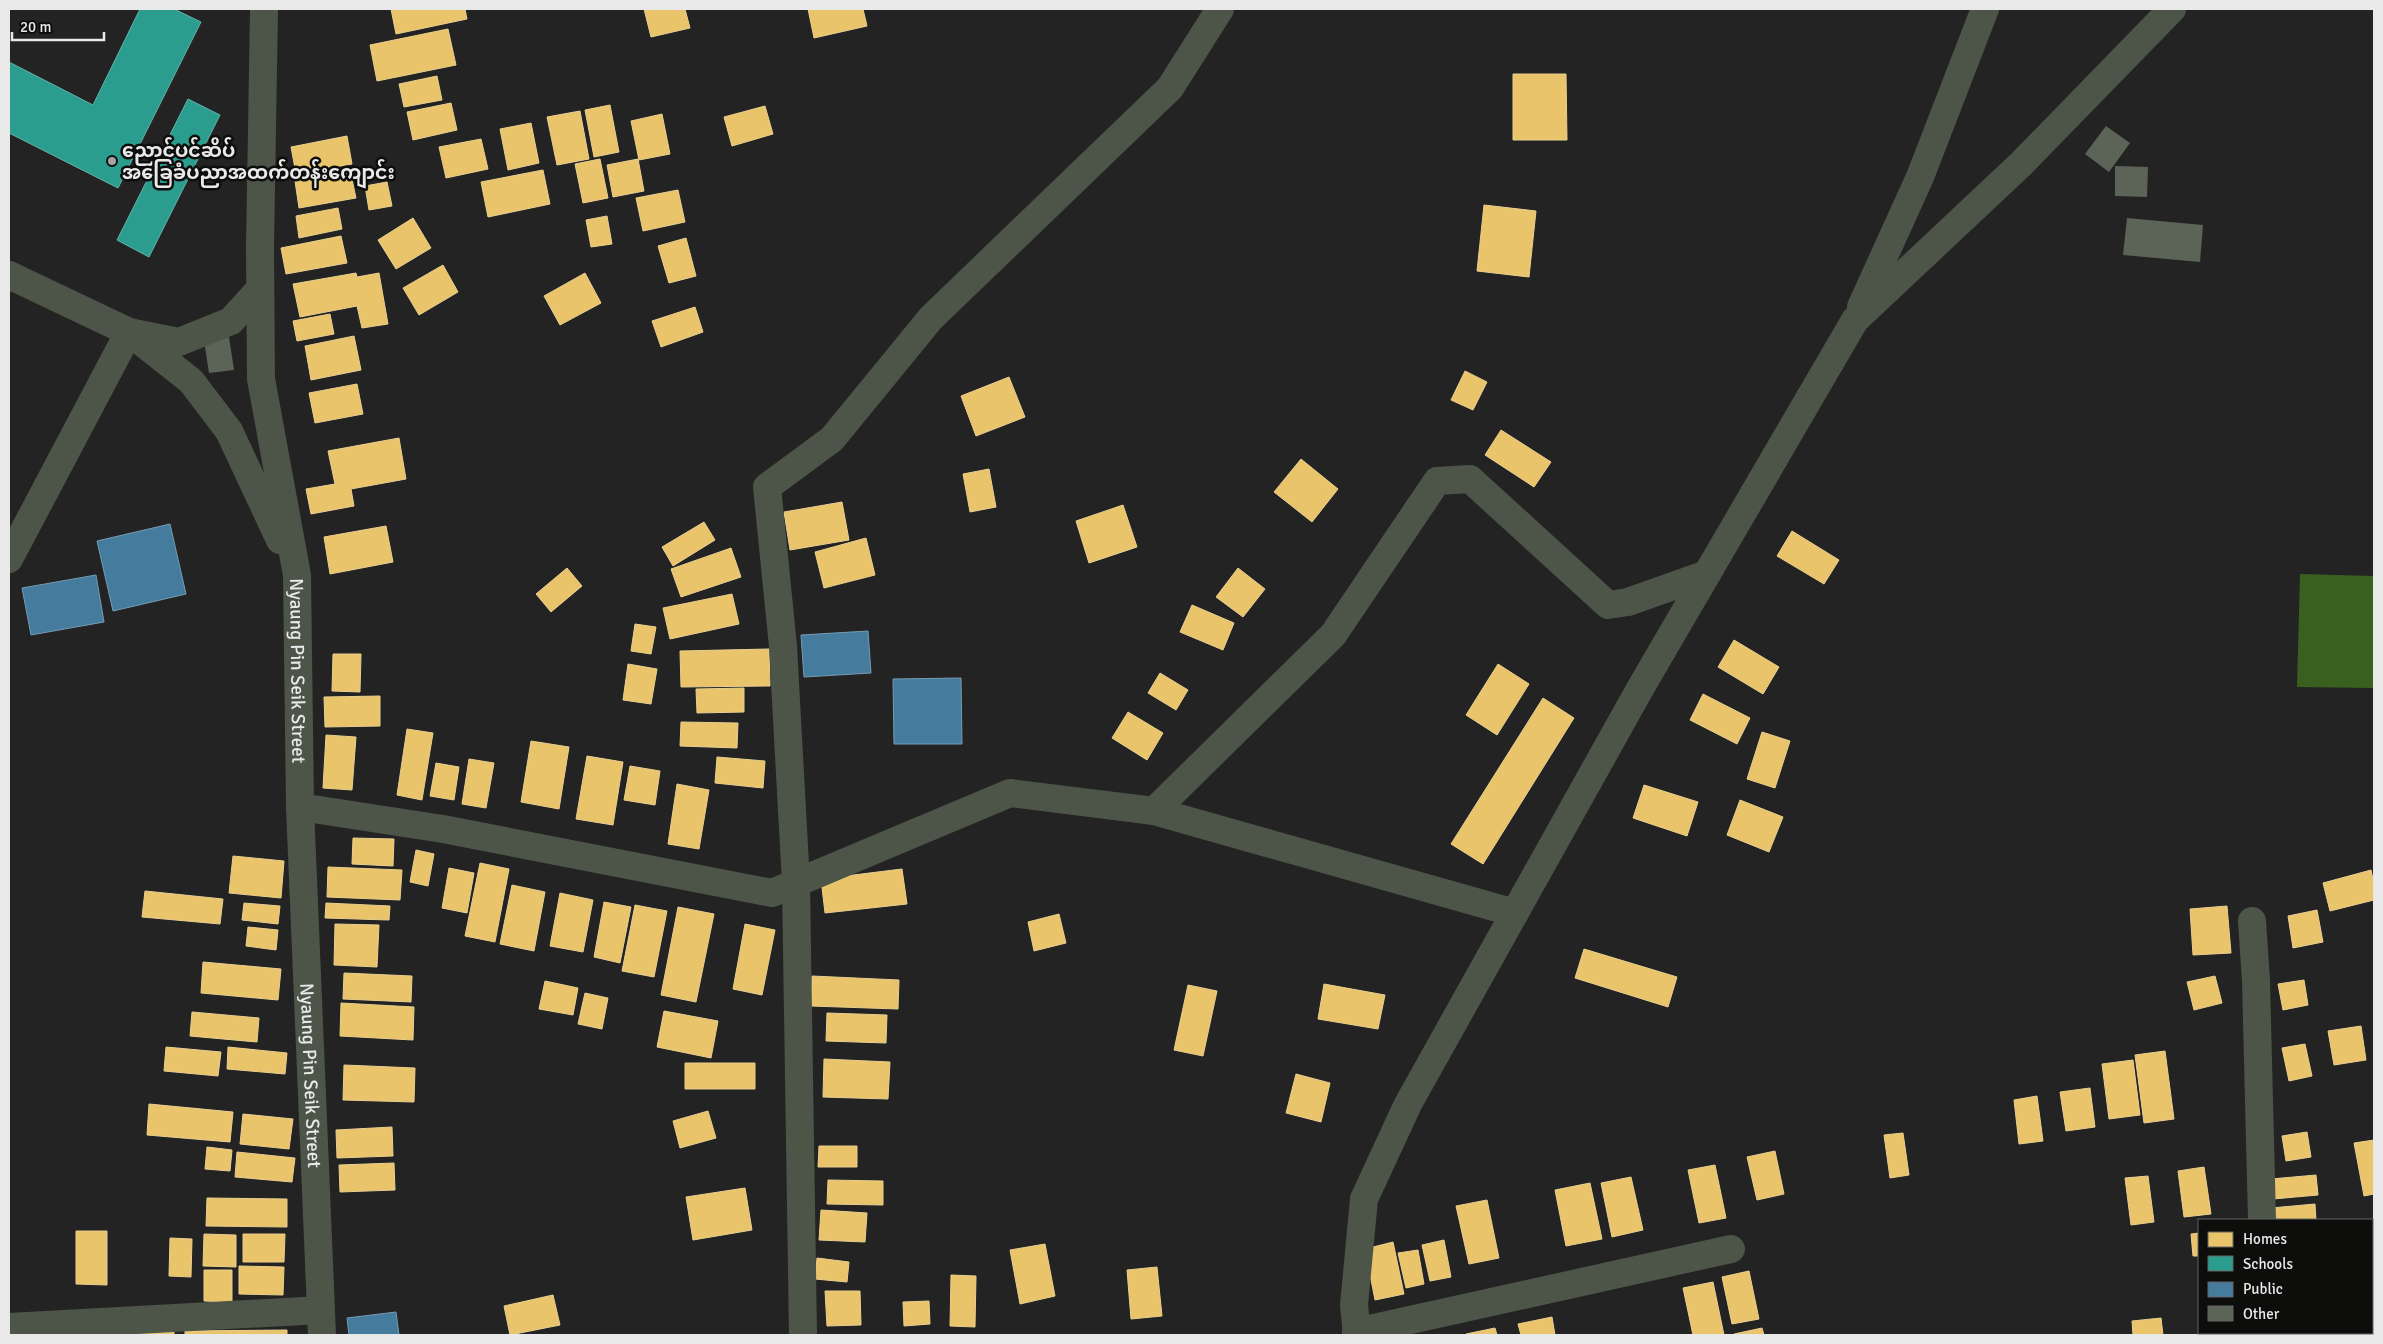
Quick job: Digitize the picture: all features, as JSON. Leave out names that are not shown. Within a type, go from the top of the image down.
[{"type":"street","name":"Nyaung Pin Seik Street","points":[[264,9],[260,289],[261,379],[297,575],[300,807],[322,1323]]},
{"type":"street","points":[[803,1335],[796,883],[783,646],[767,487],[832,440],[930,318],[1170,88],[1220,9]]},
{"type":"street","points":[[1731,1249],[1357,1334],[1354,1304],[1364,1199],[1408,1104],[1641,687],[1855,320],[1920,177],[1985,9]]},
{"type":"street","points":[[1855,320],[2020,164],[2172,9]]},
{"type":"street","points":[[9,275],[129,332],[191,381],[229,431],[297,575]]},
{"type":"street","points":[[129,332],[179,342],[231,321],[260,289]]},
{"type":"street","points":[[9,559],[129,332]]},
{"type":"street","points":[[1154,811],[1333,635],[1437,481],[1470,479],[1608,605],[1628,602],[1707,574]]},
{"type":"street","points":[[300,807],[443,829],[772,893],[1010,794],[1154,811],[1515,913]]},
{"type":"street","points":[[2252,921],[2256,982],[2262,1219]]},
{"type":"street","points":[[9,1327],[322,1323]]},
{"type":"shaded area","points":[[2300,574],[2374,576],[2374,688],[2297,687]]},
{"type":"building: Homes","points":[[391,9],[465,9],[467,19],[396,34]]},
{"type":"building: Homes","points":[[644,9],[685,9],[690,28],[651,37]]},
{"type":"building: Homes","points":[[808,9],[863,9],[867,26],[814,38]]},
{"type":"building: Homes","points":[[448,29],[456,65],[377,81],[370,45]]},
{"type":"building: Homes","points":[[1513,74],[1566,74],[1567,140],[1513,140]]},
{"type":"building: Homes","points":[[437,76],[442,100],[404,107],[399,84]]},
{"type":"building: Homes","points":[[451,103],[457,130],[413,140],[407,112]]},
{"type":"building: Homes","points":[[610,105],[619,152],[594,157],[585,110]]},
{"type":"building: Homes","points":[[765,106],[773,134],[732,146],[724,117]]},
{"type":"building: Homes","points":[[580,111],[589,159],[557,165],[547,117]]},
{"type":"building: Homes","points":[[662,114],[670,154],[639,160],[631,121]]},
{"type":"building: Homes","points":[[531,123],[539,163],[508,170],[500,129]]},
{"type":"building: Homes","points":[[347,136],[352,164],[296,174],[291,147]]},
{"type":"building: Homes","points":[[481,139],[488,169],[446,178],[439,147]]},
{"type":"building: Homes","points":[[600,159],[608,198],[583,203],[575,164]]},
{"type":"building: Homes","points":[[638,159],[644,191],[613,197],[607,165]]},
{"type":"building: Homes","points":[[350,170],[356,198],[299,208],[295,181]]},
{"type":"building: Homes","points":[[543,170],[550,204],[488,217],[481,182]]},
{"type":"building: Homes","points":[[387,182],[392,206],[369,210],[365,186]]},
{"type":"building: Homes","points":[[678,190],[685,222],[643,231],[636,198]]},
{"type":"building: Homes","points":[[1484,205],[1536,211],[1529,277],[1477,271]]},
{"type":"building: Homes","points":[[338,208],[342,229],[299,238],[296,216]]},
{"type":"building: Homes","points":[[607,216],[612,244],[591,247],[586,220]]},
{"type":"building: Homes","points":[[413,218],[431,248],[396,269],[378,240]]},
{"type":"building: Homes","points":[[341,236],[347,263],[286,274],[281,248]]},
{"type":"building: Homes","points":[[686,238],[696,276],[669,283],[658,246]]},
{"type":"building: Homes","points":[[443,265],[458,292],[419,315],[403,288]]},
{"type":"building: Homes","points":[[356,273],[357,277],[379,273],[388,324],[362,328],[357,306],[300,317],[293,284]]},
{"type":"building: Homes","points":[[585,273],[601,303],[560,325],[544,296]]},
{"type":"building: Homes","points":[[695,307],[703,332],[661,347],[652,321]]},
{"type":"building: Homes","points":[[330,314],[334,334],[297,341],[293,321]]},
{"type":"building: Homes","points":[[354,336],[361,370],[311,380],[305,346]]},
{"type":"building: Homes","points":[[1465,371],[1487,382],[1473,410],[1451,400]]},
{"type":"building: Homes","points":[[1009,377],[1025,417],[976,436],[961,396]]},
{"type":"building: Homes","points":[[357,384],[363,414],[315,423],[309,393]]},
{"type":"building: Homes","points":[[1501,430],[1551,462],[1534,487],[1485,455]]},
{"type":"building: Homes","points":[[399,438],[406,479],[351,489],[354,506],[311,514],[306,489],[335,484],[328,451]]},
{"type":"building: Homes","points":[[1301,459],[1338,489],[1312,522],[1274,492]]},
{"type":"building: Homes","points":[[989,469],[996,507],[970,512],[963,474]]},
{"type":"building: Homes","points":[[842,502],[849,540],[790,550],[784,512]]},
{"type":"building: Homes","points":[[1123,505],[1137,547],[1089,563],[1076,521]]},
{"type":"building: Homes","points":[[704,522],[715,540],[673,566],[662,547]]},
{"type":"building: Homes","points":[[386,526],[393,562],[330,574],[324,537]]},
{"type":"building: Homes","points":[[1792,531],[1839,560],[1824,584],[1777,556]]},
{"type":"building: Homes","points":[[866,538],[875,575],[824,588],[815,552]]},
{"type":"building: Homes","points":[[731,548],[741,577],[681,597],[671,569]]},
{"type":"building: Homes","points":[[567,568],[582,586],[551,612],[536,594]]},
{"type":"building: Homes","points":[[1238,568],[1265,589],[1243,617],[1216,597]]},
{"type":"building: Homes","points":[[732,594],[739,624],[670,639],[663,608]]},
{"type":"building: Homes","points":[[1192,605],[1234,623],[1223,650],[1180,632]]},
{"type":"building: Homes","points":[[635,624],[656,627],[651,654],[631,651]]},
{"type":"building: Homes","points":[[1734,640],[1779,667],[1763,694],[1718,667]]},
{"type":"building: Homes","points":[[769,649],[770,686],[681,687],[680,651]]},
{"type":"building: Homes","points":[[333,654],[361,654],[360,692],[332,691]]},
{"type":"building: Homes","points":[[628,664],[657,669],[651,704],[623,700]]},
{"type":"building: Homes","points":[[1498,664],[1529,684],[1497,735],[1466,715]]},
{"type":"building: Homes","points":[[1160,673],[1188,690],[1176,710],[1148,693]]},
{"type":"building: Homes","points":[[744,688],[744,712],[697,713],[696,689]]},
{"type":"building: Homes","points":[[1703,694],[1750,718],[1737,744],[1690,720]]},
{"type":"building: Homes","points":[[380,696],[380,726],[325,727],[324,697]]},
{"type":"building: Homes","points":[[1543,698],[1574,718],[1483,864],[1451,844]]},
{"type":"building: Homes","points":[[1128,712],[1163,733],[1147,760],[1112,738]]},
{"type":"building: Homes","points":[[681,722],[738,723],[737,748],[680,746]]},
{"type":"building: Homes","points":[[407,729],[433,733],[422,800],[397,795]]},
{"type":"building: Homes","points":[[1762,732],[1790,741],[1775,788],[1747,779]]},
{"type":"building: Homes","points":[[326,735],[356,737],[352,790],[323,788]]},
{"type":"building: Homes","points":[[531,741],[569,747],[559,809],[521,802]]},
{"type":"building: Homes","points":[[587,756],[623,762],[613,825],[576,819]]},
{"type":"building: Homes","points":[[717,757],[765,761],[763,788],[715,783]]},
{"type":"building: Homes","points":[[469,759],[494,763],[486,808],[462,804]]},
{"type":"building: Homes","points":[[436,763],[459,767],[454,800],[430,796]]},
{"type":"building: Homes","points":[[630,766],[660,771],[655,805],[624,800]]},
{"type":"building: Homes","points":[[677,784],[709,790],[699,849],[668,844]]},
{"type":"building: Homes","points":[[1644,785],[1698,802],[1687,836],[1633,818]]},
{"type":"building: Homes","points":[[1740,800],[1783,817],[1769,852],[1727,835]]},
{"type":"building: Homes","points":[[353,838],[394,839],[393,866],[352,864]]},
{"type":"building: Homes","points":[[416,850],[434,854],[428,886],[410,882]]},
{"type":"building: Homes","points":[[233,856],[284,861],[281,898],[229,893]]},
{"type":"building: Homes","points":[[480,863],[509,869],[495,942],[465,936]]},
{"type":"building: Homes","points":[[328,867],[402,870],[400,900],[327,897]]},
{"type":"building: Homes","points":[[449,868],[474,873],[467,913],[442,908]]},
{"type":"building: Homes","points":[[902,869],[907,904],[825,913],[821,879]]},
{"type":"building: Homes","points":[[2371,870],[2374,884],[2374,900],[2330,911],[2323,883]]},
{"type":"building: Homes","points":[[512,885],[545,892],[534,951],[500,944]]},
{"type":"building: Homes","points":[[145,891],[223,899],[220,924],[142,917]]},
{"type":"building: Homes","points":[[560,893],[593,900],[583,952],[550,946]]},
{"type":"building: Homes","points":[[604,902],[631,907],[620,963],[594,957]]},
{"type":"building: Homes","points":[[244,903],[280,906],[278,924],[242,920]]},
{"type":"building: Homes","points":[[326,903],[390,906],[389,920],[325,918]]},
{"type":"building: Homes","points":[[635,905],[667,911],[654,977],[622,971]]},
{"type":"building: Homes","points":[[2227,906],[2231,953],[2193,955],[2190,909]]},
{"type":"building: Homes","points":[[678,907],[714,914],[696,1002],[661,995]]},
{"type":"building: Homes","points":[[2317,910],[2323,942],[2293,948],[2288,916]]},
{"type":"building: Homes","points":[[1059,914],[1066,943],[1034,951],[1028,922]]},
{"type":"building: Homes","points":[[335,924],[379,925],[377,967],[334,965]]},
{"type":"building: Homes","points":[[745,924],[775,930],[762,995],[733,989]]},
{"type":"building: Homes","points":[[248,927],[278,930],[276,950],[246,946]]},
{"type":"building: Homes","points":[[1584,949],[1677,977],[1668,1007],[1575,978]]},
{"type":"building: Homes","points":[[203,962],[281,969],[278,1000],[201,993]]},
{"type":"building: Homes","points":[[344,973],[412,976],[411,1002],[343,999]]},
{"type":"building: Homes","points":[[812,976],[899,980],[898,1009],[811,1006]]},
{"type":"building: Homes","points":[[2215,976],[2222,1003],[2194,1010],[2187,982]]},
{"type":"building: Homes","points":[[2304,980],[2308,1005],[2283,1010],[2278,984]]},
{"type":"building: Homes","points":[[545,981],[578,988],[573,1015],[539,1009]]},
{"type":"building: Homes","points":[[1324,984],[1385,995],[1378,1029],[1318,1019]]},
{"type":"building: Homes","points":[[1188,985],[1217,991],[1203,1056],[1174,1050]]},
{"type":"building: Homes","points":[[585,993],[608,998],[602,1029],[578,1024]]},
{"type":"building: Homes","points":[[341,1003],[414,1007],[413,1040],[340,1036]]},
{"type":"building: Homes","points":[[664,1011],[718,1021],[711,1058],[657,1047]]},
{"type":"building: Homes","points":[[192,1012],[259,1018],[257,1042],[190,1036]]},
{"type":"building: Homes","points":[[827,1013],[887,1015],[886,1043],[826,1041]]},
{"type":"building: Homes","points":[[2361,1026],[2366,1060],[2334,1065],[2328,1031]]},
{"type":"building: Homes","points":[[2305,1044],[2312,1076],[2289,1081],[2282,1048]]},
{"type":"building: Homes","points":[[166,1047],[221,1052],[218,1076],[164,1071]]},
{"type":"building: Homes","points":[[228,1047],[287,1053],[285,1074],[227,1069]]},
{"type":"building: Homes","points":[[2165,1051],[2174,1119],[2144,1123],[2135,1055]]},
{"type":"building: Homes","points":[[824,1059],[890,1062],[888,1099],[823,1097]]},
{"type":"building: Homes","points":[[2133,1060],[2140,1115],[2109,1119],[2102,1064]]},
{"type":"building: Homes","points":[[685,1063],[755,1063],[755,1089],[685,1089]]},
{"type":"building: Homes","points":[[344,1065],[415,1068],[414,1102],[343,1100]]},
{"type":"building: Homes","points":[[1296,1074],[1330,1083],[1321,1122],[1286,1113]]},
{"type":"building: Homes","points":[[2090,1088],[2095,1127],[2066,1131],[2060,1092]]},
{"type":"building: Homes","points":[[2037,1096],[2043,1141],[2019,1144],[2014,1100]]},
{"type":"building: Homes","points":[[149,1104],[233,1112],[230,1142],[147,1135]]},
{"type":"building: Homes","points":[[708,1111],[716,1138],[680,1148],[673,1121]]},
{"type":"building: Homes","points":[[243,1114],[293,1119],[289,1149],[240,1144]]},
{"type":"building: Homes","points":[[392,1127],[393,1156],[337,1158],[336,1130]]},
{"type":"building: Homes","points":[[2307,1132],[2311,1157],[2286,1161],[2282,1136]]},
{"type":"building: Homes","points":[[1903,1133],[1909,1175],[1890,1178],[1884,1135]]},
{"type":"building: Homes","points":[[2374,1140],[2374,1194],[2364,1196],[2354,1143]]},
{"type":"building: Homes","points":[[819,1146],[857,1146],[857,1167],[818,1167]]},
{"type":"building: Homes","points":[[207,1147],[232,1150],[230,1171],[205,1169]]},
{"type":"building: Homes","points":[[1775,1151],[1784,1194],[1757,1200],[1747,1157]]},
{"type":"building: Homes","points":[[237,1152],[295,1158],[292,1182],[235,1177]]},
{"type":"building: Homes","points":[[394,1163],[395,1190],[340,1192],[339,1165]]},
{"type":"building: Homes","points":[[1715,1165],[1726,1218],[1699,1223],[1688,1170]]},
{"type":"building: Homes","points":[[2204,1167],[2211,1214],[2184,1217],[2178,1171]]},
{"type":"building: Homes","points":[[2316,1175],[2318,1195],[2273,1199],[2271,1179]]},
{"type":"building: Homes","points":[[2148,1176],[2154,1222],[2131,1225],[2125,1178]]},
{"type":"building: Homes","points":[[1631,1177],[1643,1230],[1612,1237],[1601,1183]]},
{"type":"building: Homes","points":[[828,1180],[883,1181],[883,1205],[827,1204]]},
{"type":"building: Homes","points":[[1590,1183],[1602,1239],[1566,1246],[1555,1190]]},
{"type":"building: Homes","points":[[745,1188],[752,1230],[693,1240],[686,1197]]},
{"type":"building: Homes","points":[[207,1198],[287,1199],[287,1227],[206,1226]]},
{"type":"building: Homes","points":[[1487,1200],[1499,1258],[1469,1264],[1456,1206]]},
{"type":"building: Homes","points":[[2315,1204],[2316,1219],[2272,1219],[2271,1208]]},
{"type":"building: Homes","points":[[821,1210],[867,1213],[865,1242],[819,1240]]},
{"type":"building: Homes","points":[[76,1231],[107,1231],[107,1285],[76,1284]]},
{"type":"building: Homes","points":[[2198,1233],[2198,1256],[2193,1256],[2191,1234]]},
{"type":"building: Homes","points":[[204,1234],[236,1235],[236,1267],[203,1266]]},
{"type":"building: Homes","points":[[243,1234],[285,1234],[284,1262],[243,1262]]},
{"type":"building: Homes","points":[[170,1238],[192,1239],[191,1277],[169,1276]]},
{"type":"building: Homes","points":[[1444,1240],[1451,1277],[1430,1281],[1422,1245]]},
{"type":"building: Homes","points":[[1393,1242],[1404,1294],[1375,1300],[1365,1249]]},
{"type":"building: Homes","points":[[1045,1244],[1055,1296],[1020,1304],[1010,1250]]},
{"type":"building: Homes","points":[[1418,1250],[1424,1284],[1406,1288],[1398,1253]]},
{"type":"building: Homes","points":[[817,1258],[849,1262],[847,1282],[815,1279]]},
{"type":"building: Homes","points":[[239,1266],[284,1267],[283,1295],[239,1294]]},
{"type":"building: Homes","points":[[1157,1267],[1162,1316],[1131,1319],[1127,1270]]},
{"type":"building: Homes","points":[[204,1270],[232,1270],[232,1302],[204,1301]]},
{"type":"building: Homes","points":[[1749,1271],[1759,1319],[1732,1324],[1722,1277]]},
{"type":"building: Homes","points":[[951,1275],[976,1276],[975,1327],[950,1326]]},
{"type":"building: Homes","points":[[1713,1282],[1724,1335],[1693,1335],[1683,1288]]},
{"type":"building: Homes","points":[[825,1291],[860,1291],[861,1325],[827,1326]]},
{"type":"building: Homes","points":[[553,1295],[560,1325],[510,1335],[504,1306]]},
{"type":"building: Homes","points":[[2374,1297],[2374,1335],[2368,1335],[2373,1334]]},
{"type":"building: Homes","points":[[929,1301],[930,1324],[904,1326],[903,1302]]},
{"type":"building: Homes","points":[[1552,1317],[1555,1335],[1521,1335],[1518,1324]]},
{"type":"building: Homes","points":[[2161,1318],[2163,1335],[2133,1335],[2132,1321]]},
{"type":"building: Homes","points":[[1495,1328],[1497,1335],[1466,1334]]},
{"type":"building: Homes","points":[[1762,1328],[1764,1335],[1734,1335],[1734,1334]]},
{"type":"building: Homes","points":[[287,1330],[287,1335],[185,1335],[185,1331]]},
{"type":"building: Homes","points":[[128,1332],[174,1332],[174,1335],[128,1335]]},
{"type":"building: Homes","points":[[2283,1334],[2334,1334],[2334,1335]]},
{"type":"building: Schools","points":[[140,9],[174,9],[201,22],[118,188],[9,133],[9,62],[93,105]]},
{"type":"building: Schools","points":[[188,99],[220,115],[149,257],[117,240]]},
{"type":"building: Public","points":[[170,524],[186,594],[113,611],[97,541]]},
{"type":"building: Public","points":[[96,575],[104,622],[31,635],[22,588]]},
{"type":"building: Public","points":[[868,631],[871,673],[804,677],[801,635]]},
{"type":"building: Public","points":[[961,678],[962,744],[894,744],[893,679]]},
{"type":"building: Public","points":[[396,1312],[399,1335],[349,1335],[347,1318]]},
{"type":"building: Other","points":[[2106,126],[2130,143],[2109,172],[2085,154]]},
{"type":"building: Other","points":[[2115,166],[2148,167],[2147,197],[2115,196]]},
{"type":"building: Other","points":[[2127,218],[2203,225],[2200,262],[2123,255]]},
{"type":"building: Other","points":[[229,337],[234,370],[209,373],[204,341]]},
{"type":"place","name":"ညောင်ပင်ဆိပ် အခြေခံပညာအထက်တန်းကျောင်း","points":[[112,161]]}]
